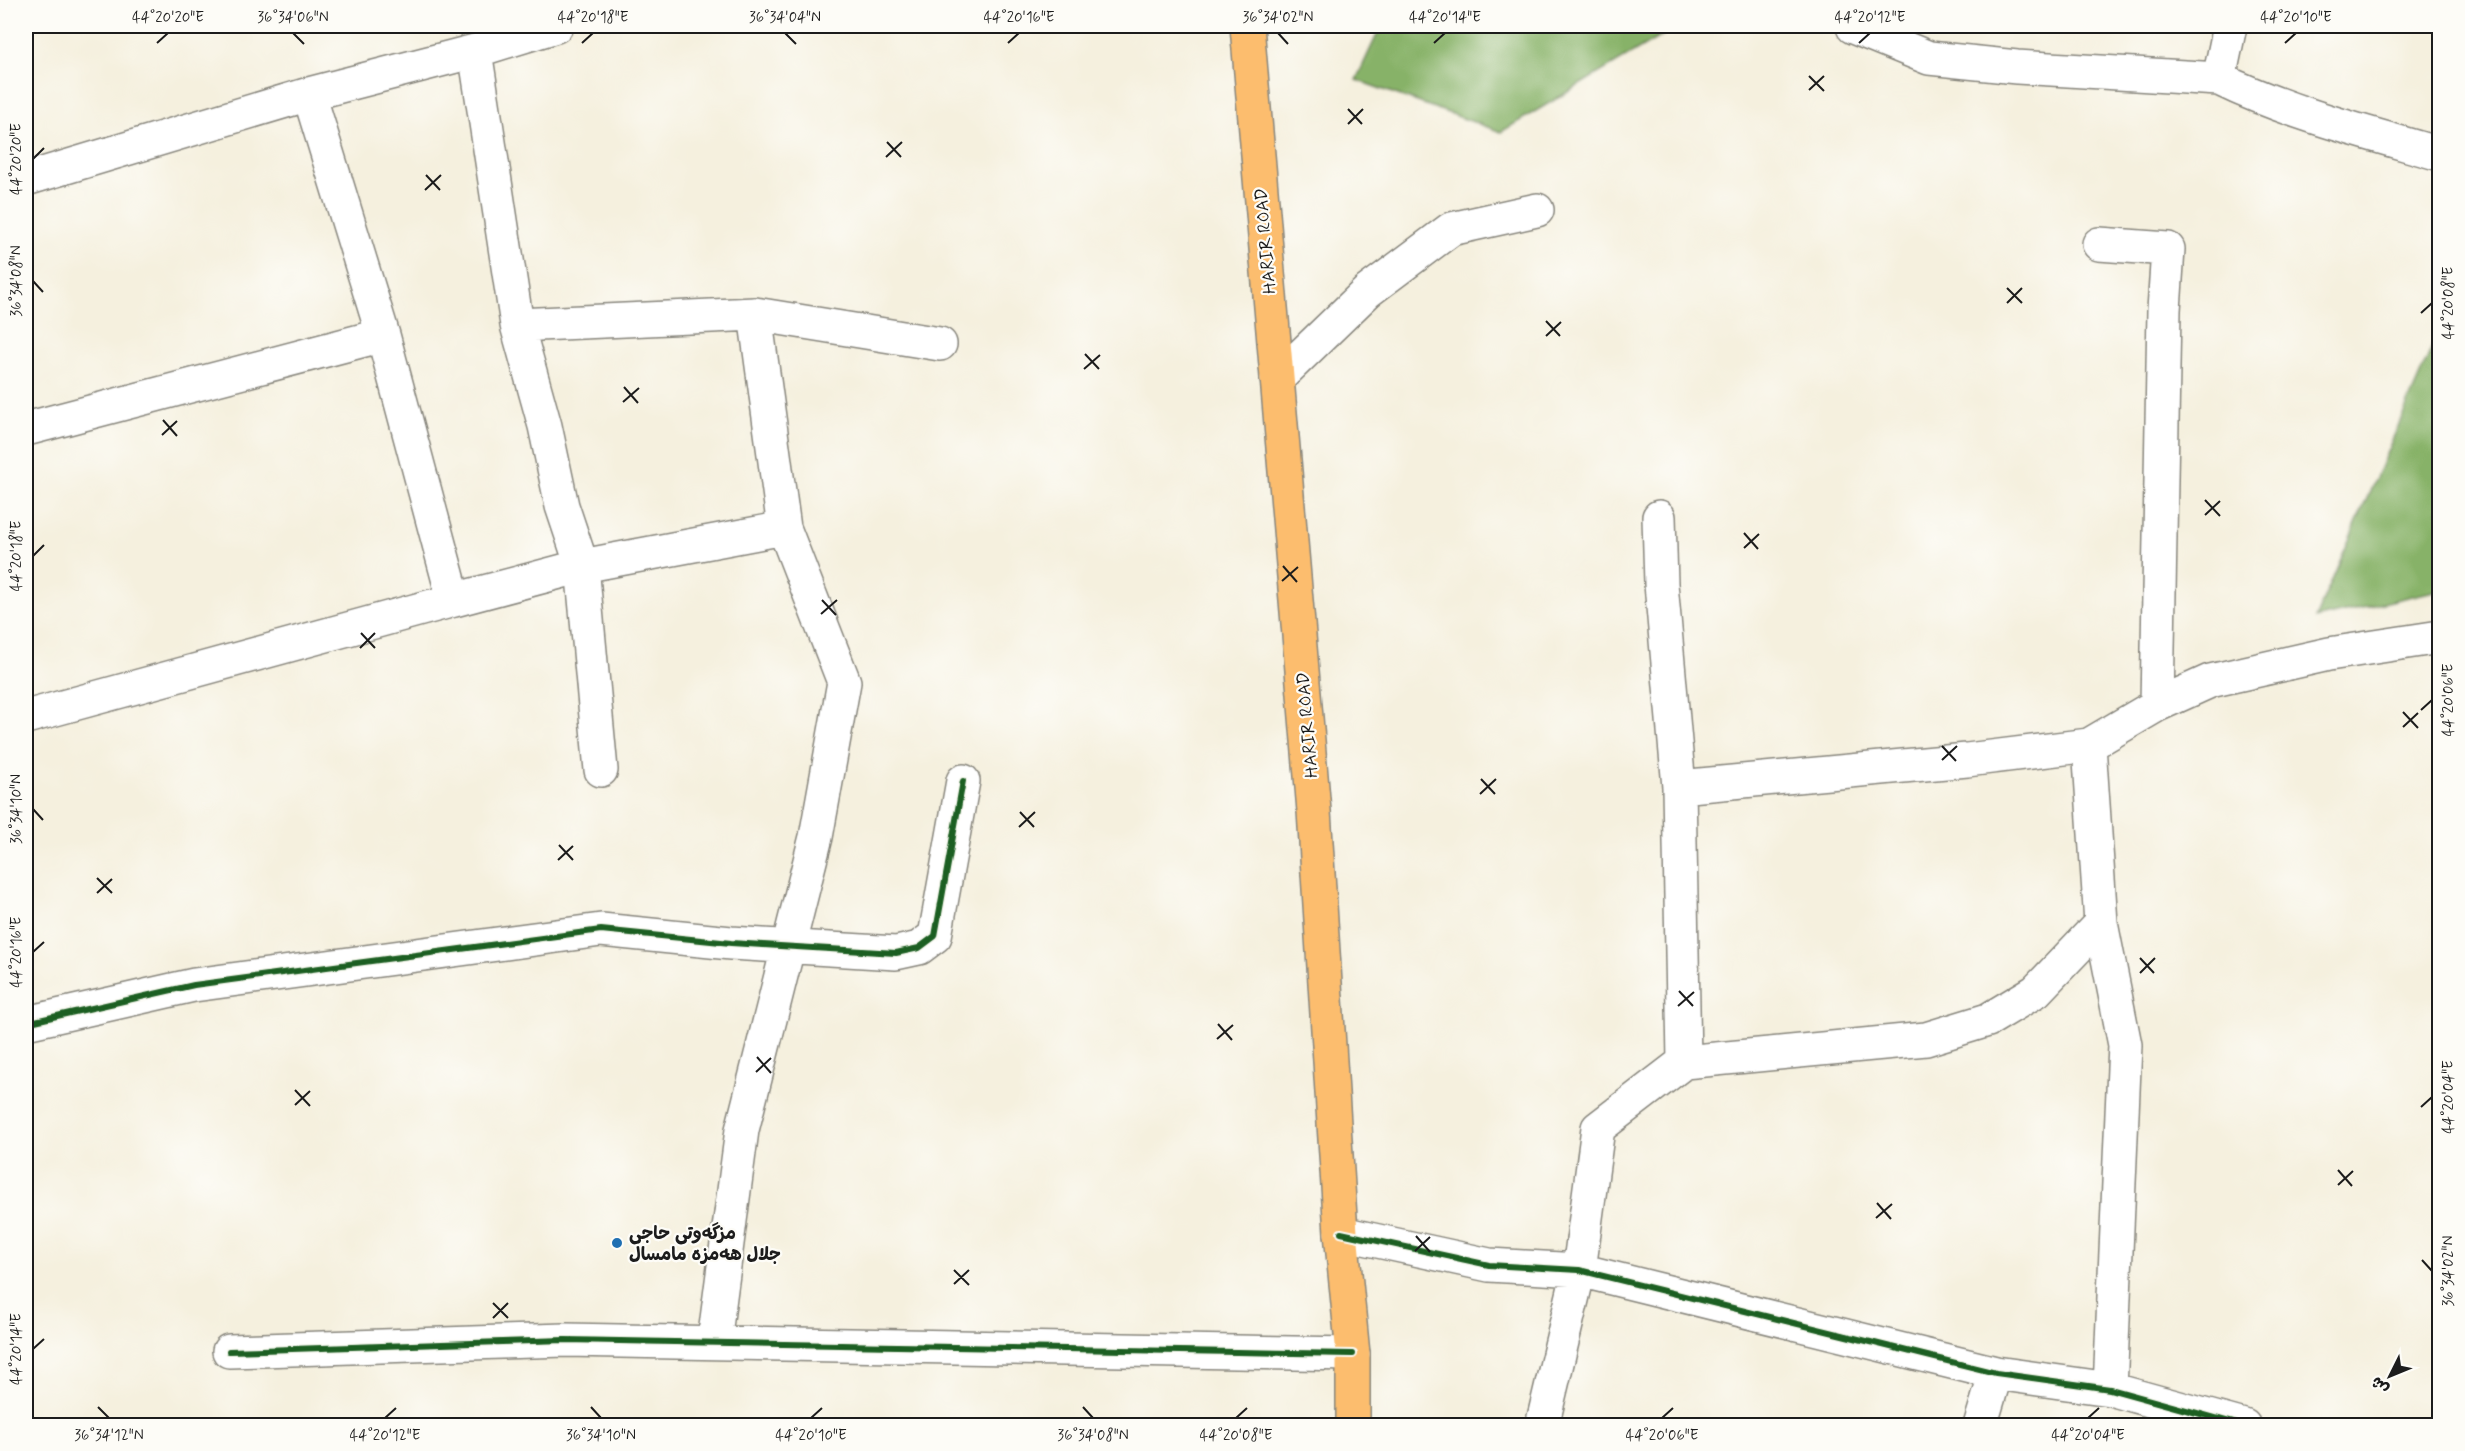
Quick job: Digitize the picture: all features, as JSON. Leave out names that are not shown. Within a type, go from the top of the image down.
[{"type":"main road","name":"HARIR ROAD","points":[[1247,26],[1314,811],[1341,1233],[1353,1354],[1353,1425]]},
{"type":"street","points":[[26,179],[309,94],[474,51],[556,26]]},
{"type":"street","points":[[1853,26],[1929,58],[2017,67],[2219,79],[2252,95],[2313,118],[2439,154]]},
{"type":"street","points":[[2219,79],[2230,26]]},
{"type":"street","points":[[474,51],[517,325],[545,426],[562,506],[582,566],[601,770]]},
{"type":"street","points":[[309,94],[383,335],[454,600]]},
{"type":"street","points":[[1277,379],[1368,291],[1451,229],[1537,210]]},
{"type":"street","points":[[2099,244],[2168,249],[2164,310],[2157,705]]},
{"type":"street","points":[[517,325],[754,314],[940,344]]},
{"type":"street","points":[[714,1342],[742,1130],[816,837],[844,682],[784,528],[754,314]]},
{"type":"street","points":[[26,429],[383,335]]},
{"type":"street","points":[[1659,517],[1661,595],[1679,787],[1684,1062]]},
{"type":"street","points":[[26,717],[582,566],[784,528]]},
{"type":"street","points":[[1679,787],[1967,760],[2089,745],[2157,705],[2210,681],[2329,654],[2439,637]]},
{"type":"street","points":[[2089,745],[2101,923],[2125,1045],[2110,1389]]},
{"type":"street","points":[[26,1023],[194,985],[601,930],[789,947],[896,953],[919,948],[935,936],[963,782]]},
{"type":"street","points":[[1542,1425],[1579,1270],[1598,1128],[1684,1062],[1926,1039],[1988,1020],[2036,991],[2101,923]]},
{"type":"street","points":[[1341,1233],[1489,1265],[1579,1270],[1996,1373],[2110,1389],[2244,1425]]},
{"type":"street","points":[[229,1351],[565,1340],[1353,1354]]},
{"type":"street","points":[[1980,1425],[1996,1373]]},
{"type":"green space","points":[[1381,26],[1678,26],[1501,132],[1356,80]]},
{"type":"green space","points":[[2439,331],[2439,590],[2315,619]]},
{"type":"cycle path","points":[[26,1023],[194,985],[601,930],[731,943],[896,953],[919,948],[935,936],[963,781]]},
{"type":"cycle path","points":[[1341,1233],[1489,1265],[1579,1270],[1996,1373],[2110,1389],[2244,1426]]},
{"type":"cycle path","points":[[229,1351],[565,1340],[1353,1354]]},
{"type":"place","name":"مزگەوتی حاجی جلال هەمزە مامسال","points":[[617,1243]]}]
